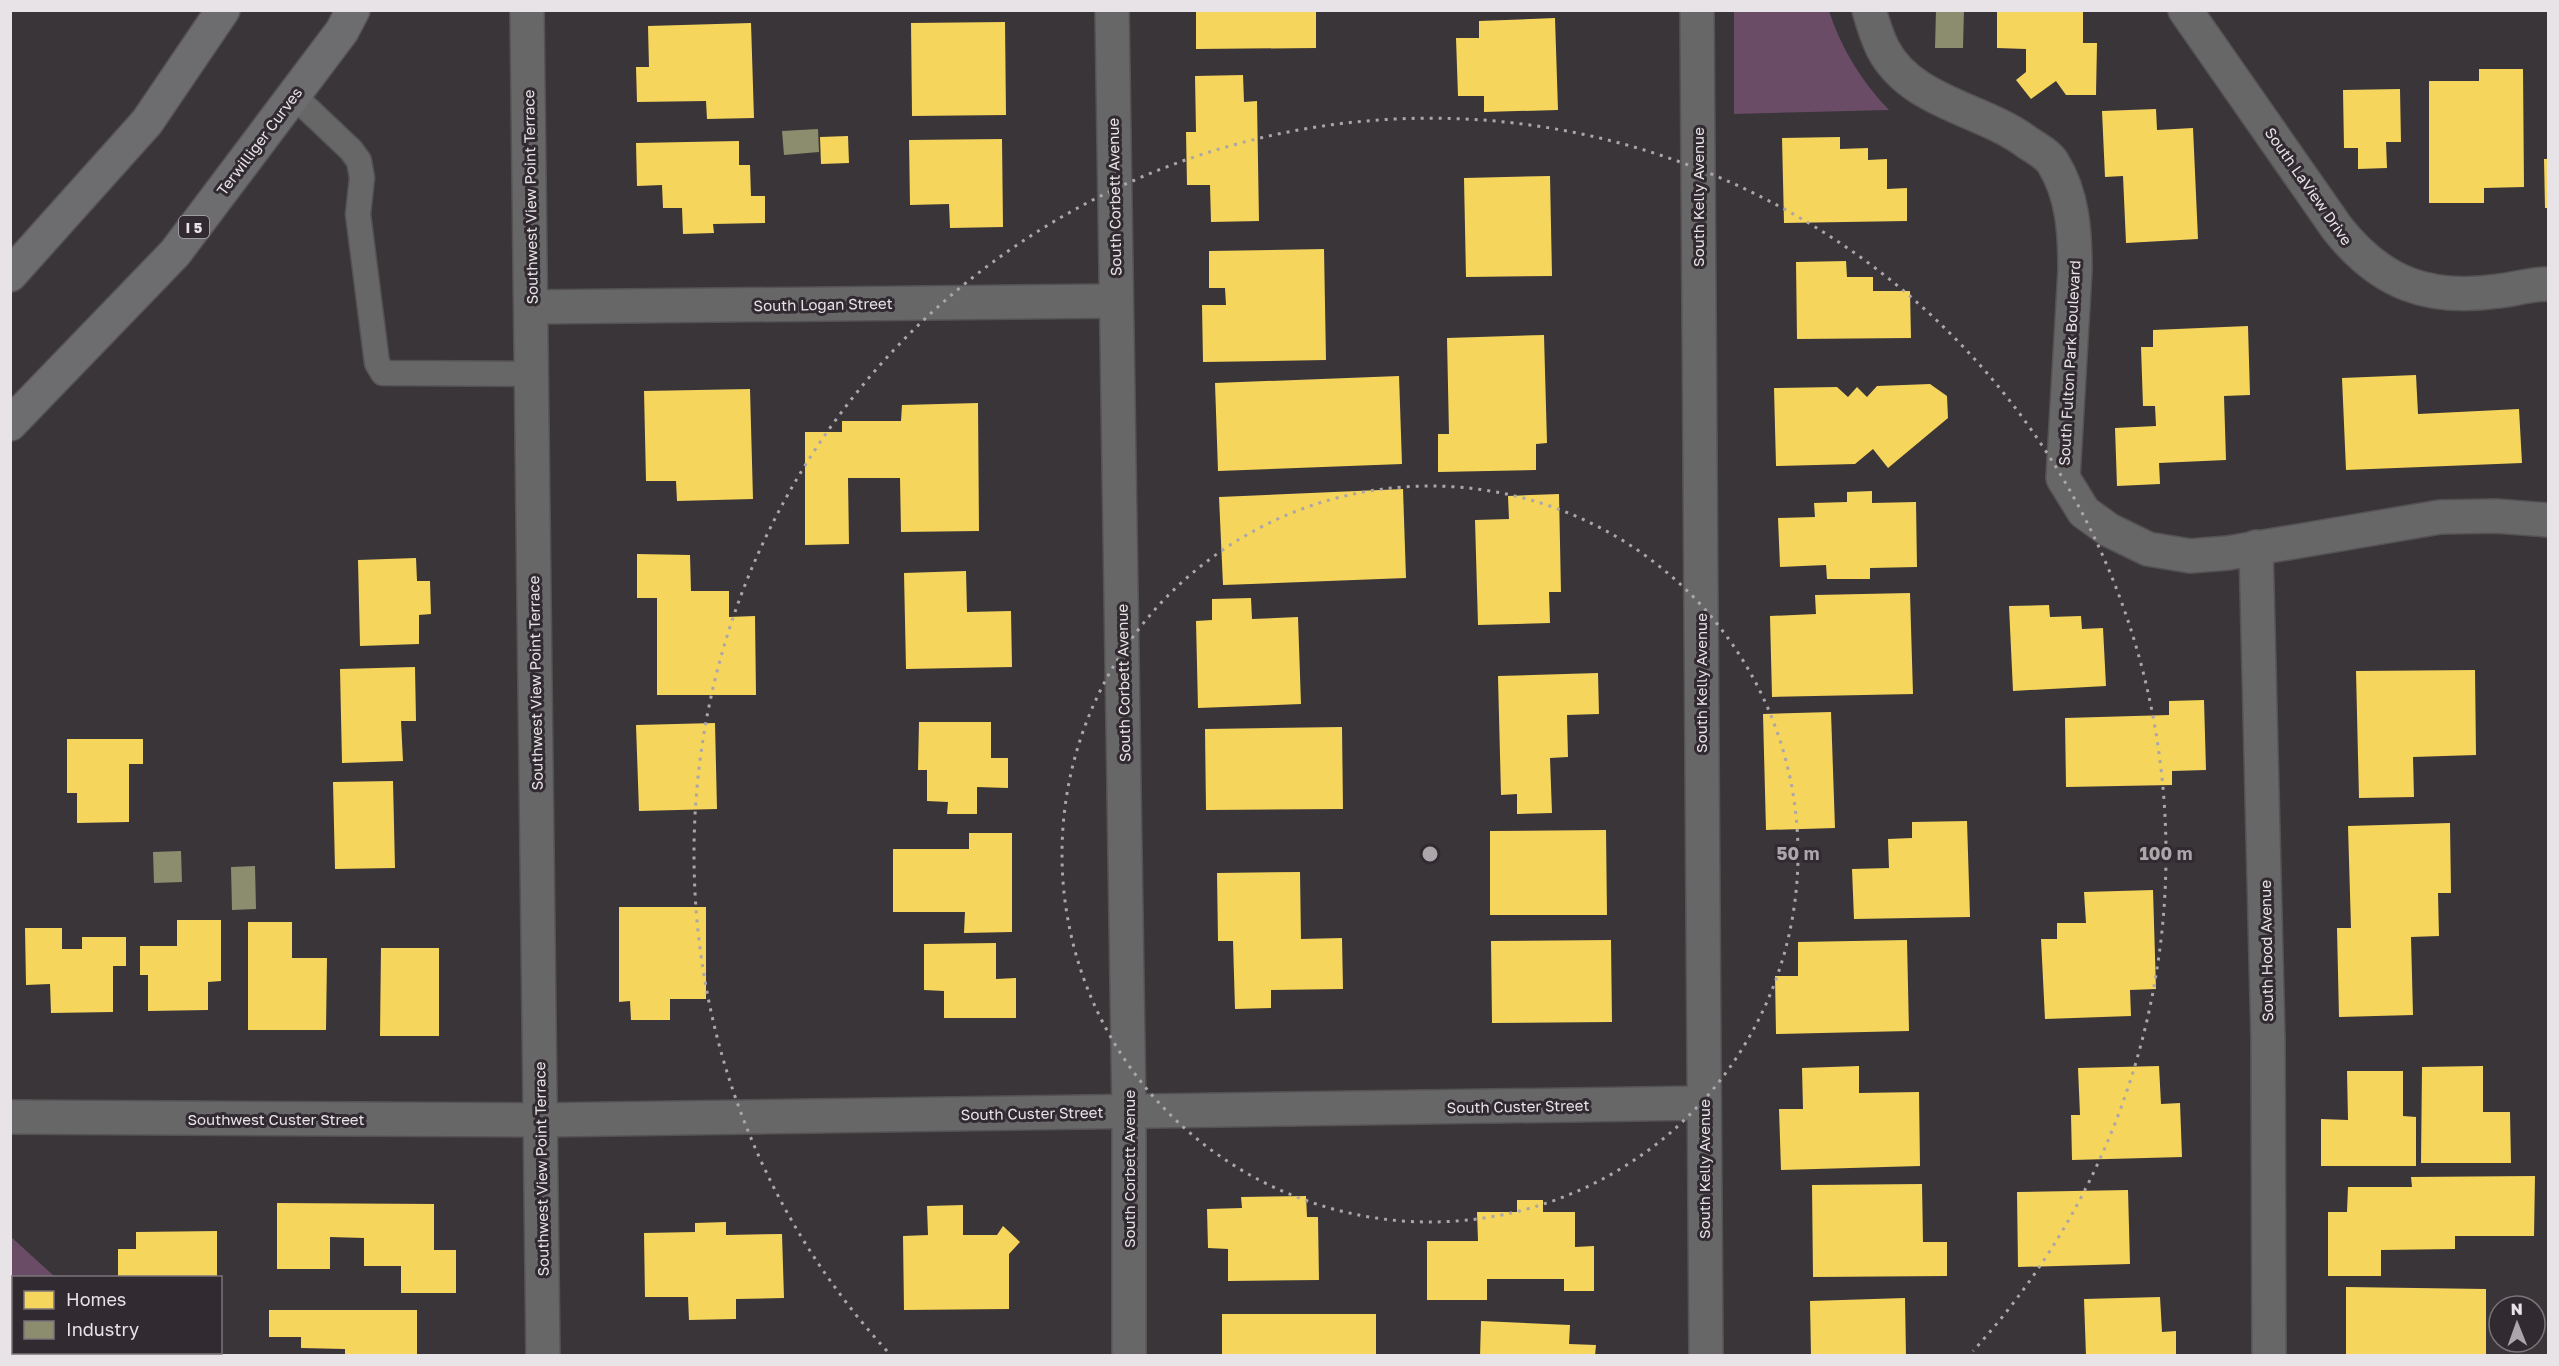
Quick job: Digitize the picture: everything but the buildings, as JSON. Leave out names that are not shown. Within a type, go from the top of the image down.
[{"type":"highway","points":[[10,275],[147,122],[223,10]]},
{"type":"highway","name":"Terwilliger Curves","points":[[10,424],[175,253],[342,32],[353,10]]},
{"type":"street","name":"Southwest View Point Terrace","points":[[527,10],[543,1356]]},
{"type":"street","name":"South Corbett Avenue","points":[[1112,10],[1129,1112],[1129,1356]]},
{"type":"street","name":"South Kelly Avenue","points":[[1697,10],[1706,1356]]},
{"type":"street","name":"South Fulton Park Boulevard","points":[[1869,10],[1884,51],[1904,76],[1926,91],[2016,134],[2053,161],[2072,209],[2075,236],[2063,478],[2084,512],[2109,530],[2148,549],[2190,556],[2440,517],[2496,516],[2548,520]]},
{"type":"street","name":"South LaView Drive","points":[[2185,10],[2337,228],[2355,251],[2388,276],[2415,288],[2437,294],[2465,295],[2548,284]]},
{"type":"street","name":"South Logan Street","points":[[531,307],[1115,301]]},
{"type":"street","name":"South Hood Avenue","points":[[2256,547],[2268,1039],[2269,1356]]},
{"type":"street","name":"South Custer Street","points":[[541,1120],[1704,1103]]},
{"type":"street","name":"Southwest Custer Street","points":[[10,1117],[541,1120]]},
{"type":"lane","points":[[293,95],[351,150],[359,161],[362,178],[358,214],[377,363],[383,373],[532,374]]},
{"type":"shaded area","points":[[1734,11],[1829,11],[1853,64],[1889,110],[1734,114]]},
{"type":"shaded area","points":[[10,1236],[54,1276],[12,1276],[12,1354],[105,1355],[11,1355]]}]
